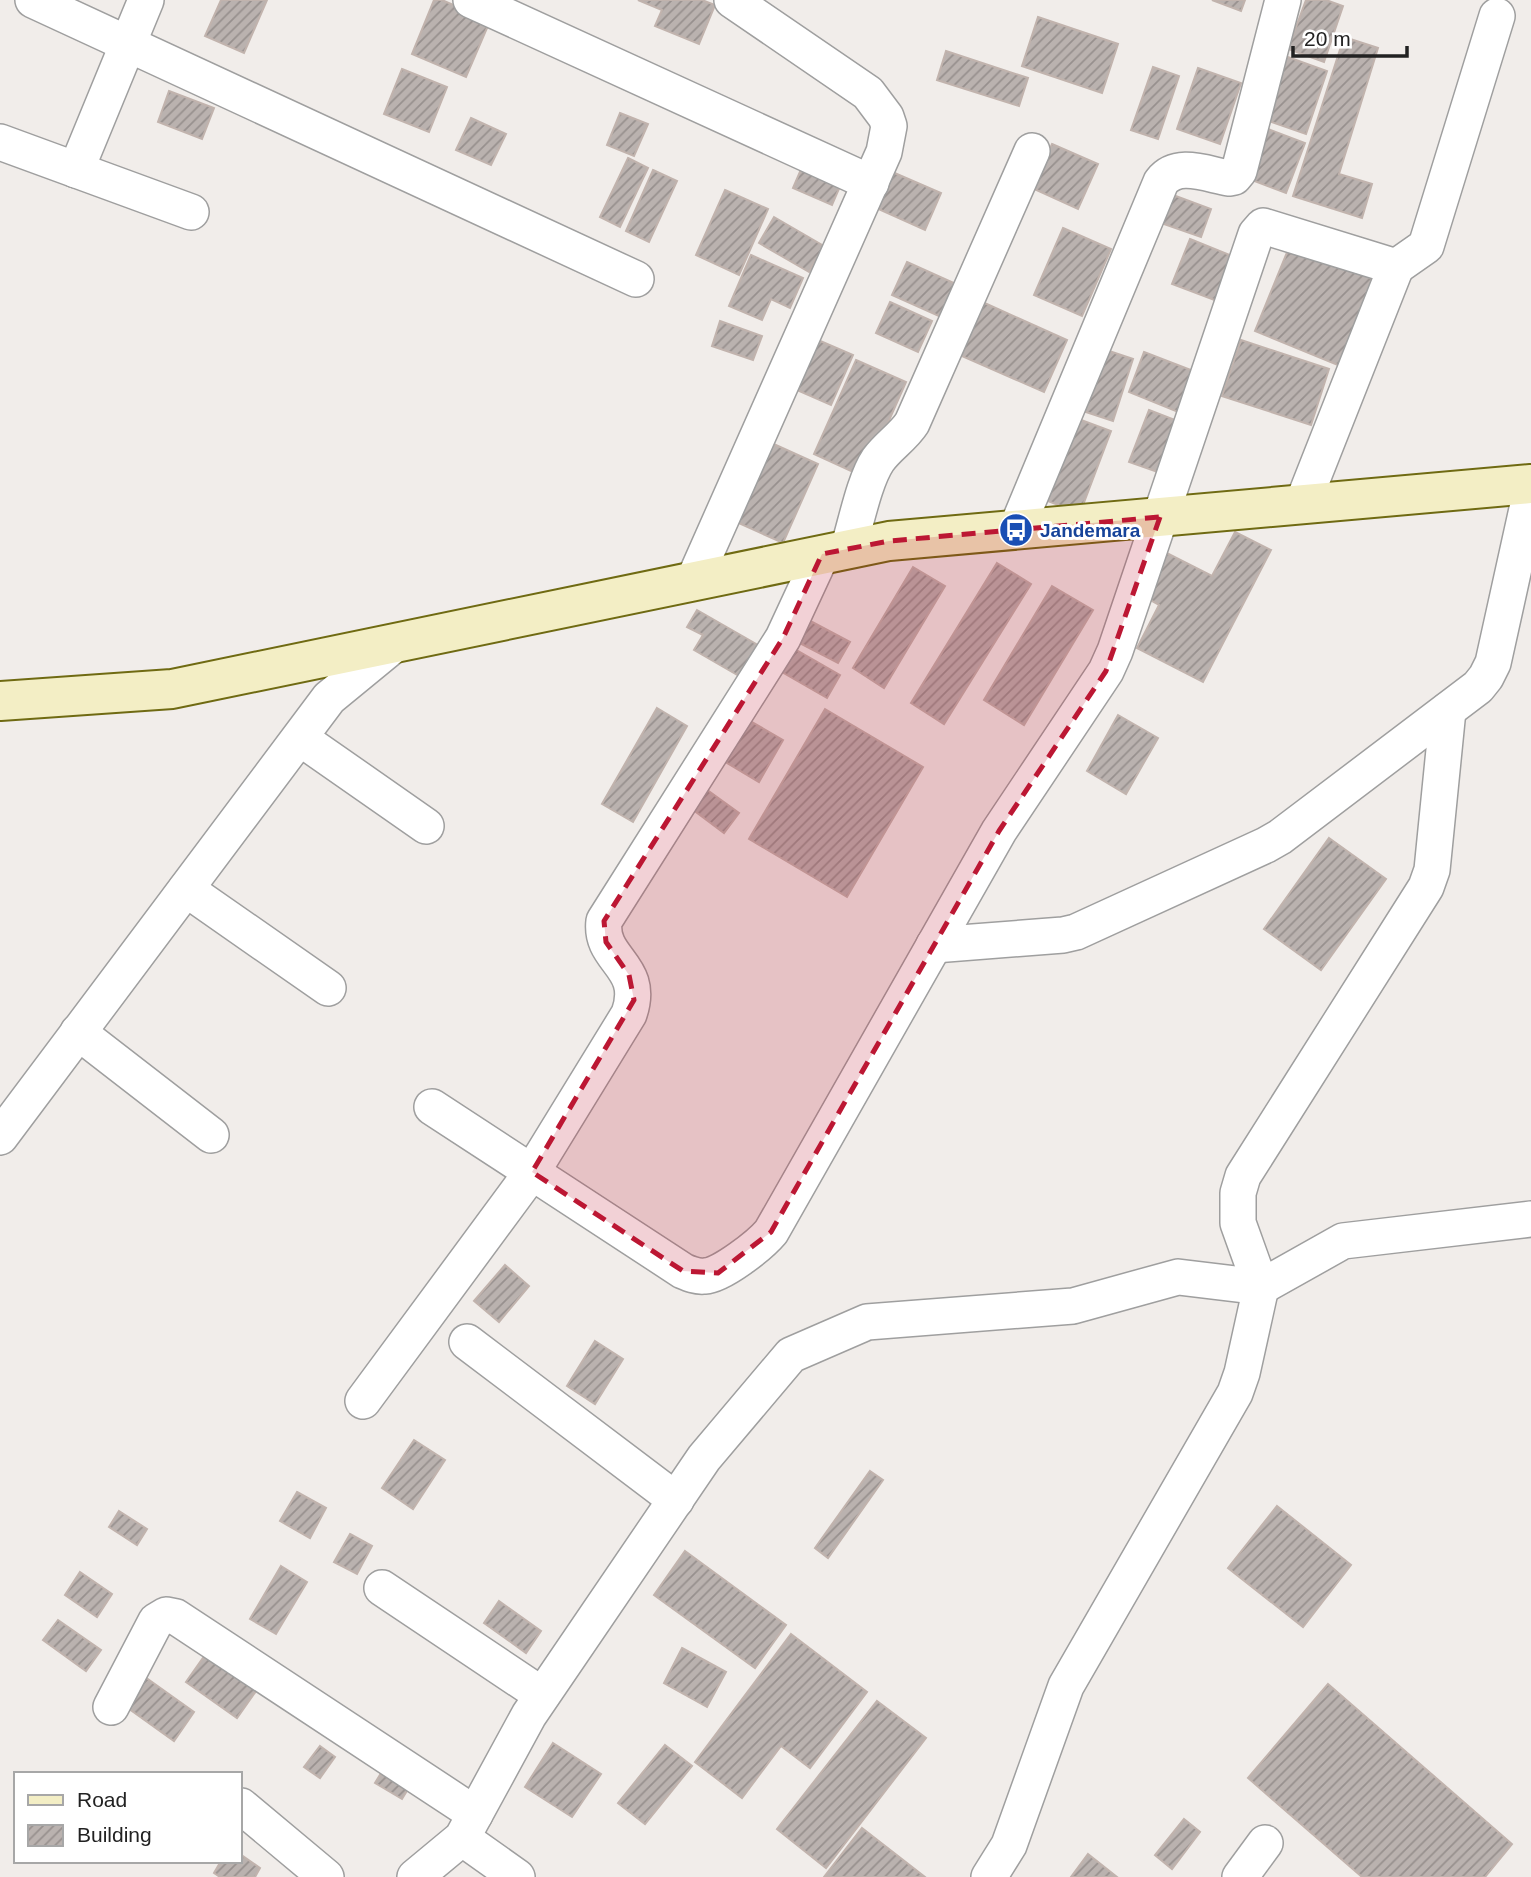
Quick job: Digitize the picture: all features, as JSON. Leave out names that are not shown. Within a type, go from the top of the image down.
[{"type":"street","points":[[33,0],[636,279]]},
{"type":"street","points":[[76,170],[146,0]]},
{"type":"street","points":[[471,0],[871,183]]},
{"type":"street","points":[[693,582],[871,183],[887,140],[889,126],[886,117],[868,93],[732,0]]},
{"type":"street","points":[[1016,530],[1161,182],[1167,174],[1177,169],[1228,178],[1239,171],[1283,0]]},
{"type":"street","points":[[1302,505],[1396,267],[1426,246],[1497,16]]},
{"type":"street","points":[[0,142],[191,212]]},
{"type":"street","points":[[363,1401],[532,1172],[629,1014],[634,1000],[634,987],[606,942],[603,933],[604,921],[835,552],[873,470],[912,423],[1032,151]]},
{"type":"street","points":[[432,1107],[683,1272],[707,1277],[718,1273],[764,1241],[999,831],[1106,671],[1259,229],[1269,227],[1396,267]]},
{"type":"street","points":[[0,701],[172,689],[889,541],[1531,484]]},
{"type":"street","points":[[934,945],[1062,935],[1115,915],[1280,837],[1448,710],[1478,687],[1493,663],[1531,491]]},
{"type":"street","points":[[0,1137],[330,698],[396,643]]},
{"type":"street","points":[[989,1877],[1009,1844],[1066,1686],[1235,1392],[1242,1373],[1261,1287],[1238,1223],[1238,1193],[1243,1176],[1426,887],[1432,870],[1448,710]]},
{"type":"street","points":[[300,738],[426,826]]},
{"type":"street","points":[[186,889],[328,988]]},
{"type":"street","points":[[78,1032],[211,1135]]},
{"type":"street","points":[[415,1877],[469,1826],[529,1715],[704,1458],[791,1355],[867,1322],[1073,1307],[1178,1277],[1261,1287],[1343,1241],[1531,1219]]},
{"type":"street","points":[[467,1342],[676,1500]]},
{"type":"street","points":[[382,1588],[542,1695]]},
{"type":"street","points":[[111,1707],[156,1621],[166,1615],[176,1617],[469,1826],[517,1877]]},
{"type":"street","points":[[242,1807],[326,1877]]},
{"type":"street","points":[[1240,1877],[1265,1843]]},
{"type":"highlighted area","points":[[1160,517],[1106,671],[999,831],[771,1232],[718,1273],[683,1271],[532,1172],[634,1000],[629,975],[606,942],[604,921],[783,638],[822,554],[889,541]]},
{"type":"building","points":[[221,0],[267,0],[244,53],[205,36]]},
{"type":"building","points":[[434,0],[442,0],[490,21],[466,77],[412,54]]},
{"type":"building","points":[[638,0],[702,0],[715,5],[699,44],[655,26],[662,10]]},
{"type":"building","points":[[1212,0],[1245,0],[1241,11]]},
{"type":"building","points":[[1306,0],[1326,0],[1343,6],[1324,62],[1288,49]]},
{"type":"building","points":[[1038,17],[1118,44],[1102,93],[1022,66]]},
{"type":"building","points":[[1344,37],[1378,48],[1339,174],[1372,184],[1362,218],[1293,196]]},
{"type":"building","points":[[946,51],[1028,78],[1019,106],[937,80]]},
{"type":"building","points":[[1285,56],[1327,71],[1306,134],[1263,119]]},
{"type":"building","points":[[1153,67],[1179,76],[1158,139],[1131,130]]},
{"type":"building","points":[[1198,68],[1241,83],[1220,144],[1177,129]]},
{"type":"building","points":[[402,69],[447,87],[429,132],[384,114]]},
{"type":"building","points":[[169,91],[214,108],[202,139],[158,122]]},
{"type":"building","points":[[620,113],[648,124],[634,156],[607,145]]},
{"type":"building","points":[[471,118],[506,134],[491,165],[456,150]]},
{"type":"building","points":[[1268,129],[1305,143],[1286,193],[1249,179]]},
{"type":"building","points":[[1052,144],[1098,164],[1078,209],[1032,188]]},
{"type":"building","points":[[628,158],[648,168],[620,227],[600,217]]},
{"type":"building","points":[[805,160],[844,177],[832,205],[793,188]]},
{"type":"building","points":[[653,170],[677,181],[649,242],[626,231]]},
{"type":"building","points":[[890,171],[941,193],[925,230],[874,207]]},
{"type":"building","points":[[725,190],[768,209],[739,275],[696,255]]},
{"type":"building","points":[[1165,192],[1211,209],[1201,237],[1155,221]]},
{"type":"building","points":[[774,217],[824,246],[809,272],[759,243]]},
{"type":"building","points":[[1063,228],[1111,249],[1082,316],[1034,295]]},
{"type":"building","points":[[1190,239],[1242,260],[1225,304],[1172,284]]},
{"type":"building","points":[[1290,245],[1380,282],[1345,368],[1255,331]]},
{"type":"building","points":[[751,255],[803,278],[790,308],[771,299],[762,320],[729,306]]},
{"type":"building","points":[[907,262],[956,284],[941,317],[892,295]]},
{"type":"building","points":[[978,300],[1067,340],[1044,392],[955,353]]},
{"type":"building","points":[[890,302],[932,321],[918,352],[876,333]]},
{"type":"building","points":[[720,321],[762,336],[753,360],[712,346]]},
{"type":"building","points":[[811,337],[853,355],[831,405],[790,387]]},
{"type":"building","points":[[1241,340],[1329,369],[1311,425],[1222,396]]},
{"type":"building","points":[[1094,346],[1133,359],[1113,421],[1074,408]]},
{"type":"building","points":[[1144,352],[1204,375],[1188,416],[1129,392]]},
{"type":"building","points":[[856,360],[906,382],[864,477],[814,454]]},
{"type":"building","points":[[1149,410],[1188,425],[1169,476],[1129,462]]},
{"type":"building","points":[[1065,414],[1111,431],[1080,513],[1034,496]]},
{"type":"building","points":[[767,441],[818,464],[783,543],[732,520]]},
{"type":"building","points":[[1235,532],[1271,550],[1203,682],[1137,648],[1159,605],[1145,597],[1167,553],[1212,576]]},
{"type":"building","points":[[997,563],[1031,584],[944,724],[911,703]]},
{"type":"building","points":[[913,567],[945,586],[884,688],[853,668]]},
{"type":"building","points":[[1052,586],[1093,610],[1024,725],[984,700]]},
{"type":"building","points":[[697,610],[758,645],[739,676],[694,650],[703,635],[687,627]]},
{"type":"building","points":[[799,615],[850,642],[838,663],[788,637]]},
{"type":"building","points":[[786,644],[840,675],[827,698],[773,667]]},
{"type":"building","points":[[657,708],[687,726],[633,822],[602,804]]},
{"type":"building","points":[[825,709],[923,767],[847,897],[749,839]]},
{"type":"building","points":[[1118,715],[1158,738],[1126,794],[1087,771]]},
{"type":"building","points":[[745,718],[783,740],[759,782],[722,760]]},
{"type":"building","points":[[699,784],[739,813],[724,833],[684,803]]},
{"type":"building","points":[[1329,838],[1386,879],[1321,970],[1264,929]]},
{"type":"building","points":[[505,1265],[529,1286],[499,1322],[474,1301]]},
{"type":"building","points":[[595,1341],[623,1359],[595,1404],[567,1386]]},
{"type":"building","points":[[414,1440],[445,1460],[413,1509],[382,1488]]},
{"type":"building","points":[[870,1471],[883,1480],[828,1558],[815,1548]]},
{"type":"building","points":[[297,1492],[326,1508],[310,1538],[280,1521]]},
{"type":"building","points":[[1277,1506],[1351,1565],[1303,1627],[1228,1568]]},
{"type":"building","points":[[119,1511],[147,1529],[137,1545],[109,1527]]},
{"type":"building","points":[[350,1534],[372,1546],[357,1574],[334,1562]]},
{"type":"building","points":[[685,1551],[786,1625],[755,1668],[654,1595]]},
{"type":"building","points":[[281,1566],[307,1582],[276,1634],[250,1619]]},
{"type":"building","points":[[80,1572],[112,1594],[97,1617],[65,1595]]},
{"type":"building","points":[[499,1601],[541,1631],[526,1653],[484,1623]]},
{"type":"building","points":[[58,1620],[101,1650],[86,1671],[43,1640]]},
{"type":"building","points":[[791,1634],[867,1692],[810,1768],[781,1746],[742,1798],[695,1762]]},
{"type":"building","points":[[210,1648],[261,1684],[237,1718],[186,1682]]},
{"type":"building","points":[[682,1648],[726,1672],[707,1707],[664,1683]]},
{"type":"building","points":[[138,1672],[194,1712],[174,1741],[118,1701]]},
{"type":"building","points":[[1328,1684],[1512,1844],[1485,1877],[1362,1877],[1248,1778]]},
{"type":"building","points":[[877,1701],[926,1738],[826,1868],[777,1829]]},
{"type":"building","points":[[553,1743],[601,1774],[572,1817],[525,1787]]},
{"type":"building","points":[[665,1745],[692,1766],[645,1824],[618,1803]]},
{"type":"building","points":[[320,1746],[335,1757],[320,1778],[304,1767]]},
{"type":"building","points":[[389,1760],[416,1776],[402,1799],[375,1783]]},
{"type":"building","points":[[1184,1819],[1200,1832],[1172,1869],[1155,1855]]},
{"type":"building","points":[[862,1828],[925,1877],[824,1877]]},
{"type":"building","points":[[1088,1854],[1117,1877],[1071,1877]]},
{"type":"building","points":[[242,1855],[260,1868],[255,1877],[220,1877],[214,1873],[220,1863],[242,1863]]},
{"type":"place","name":"Jandemara","points":[[1016,530]]}]
